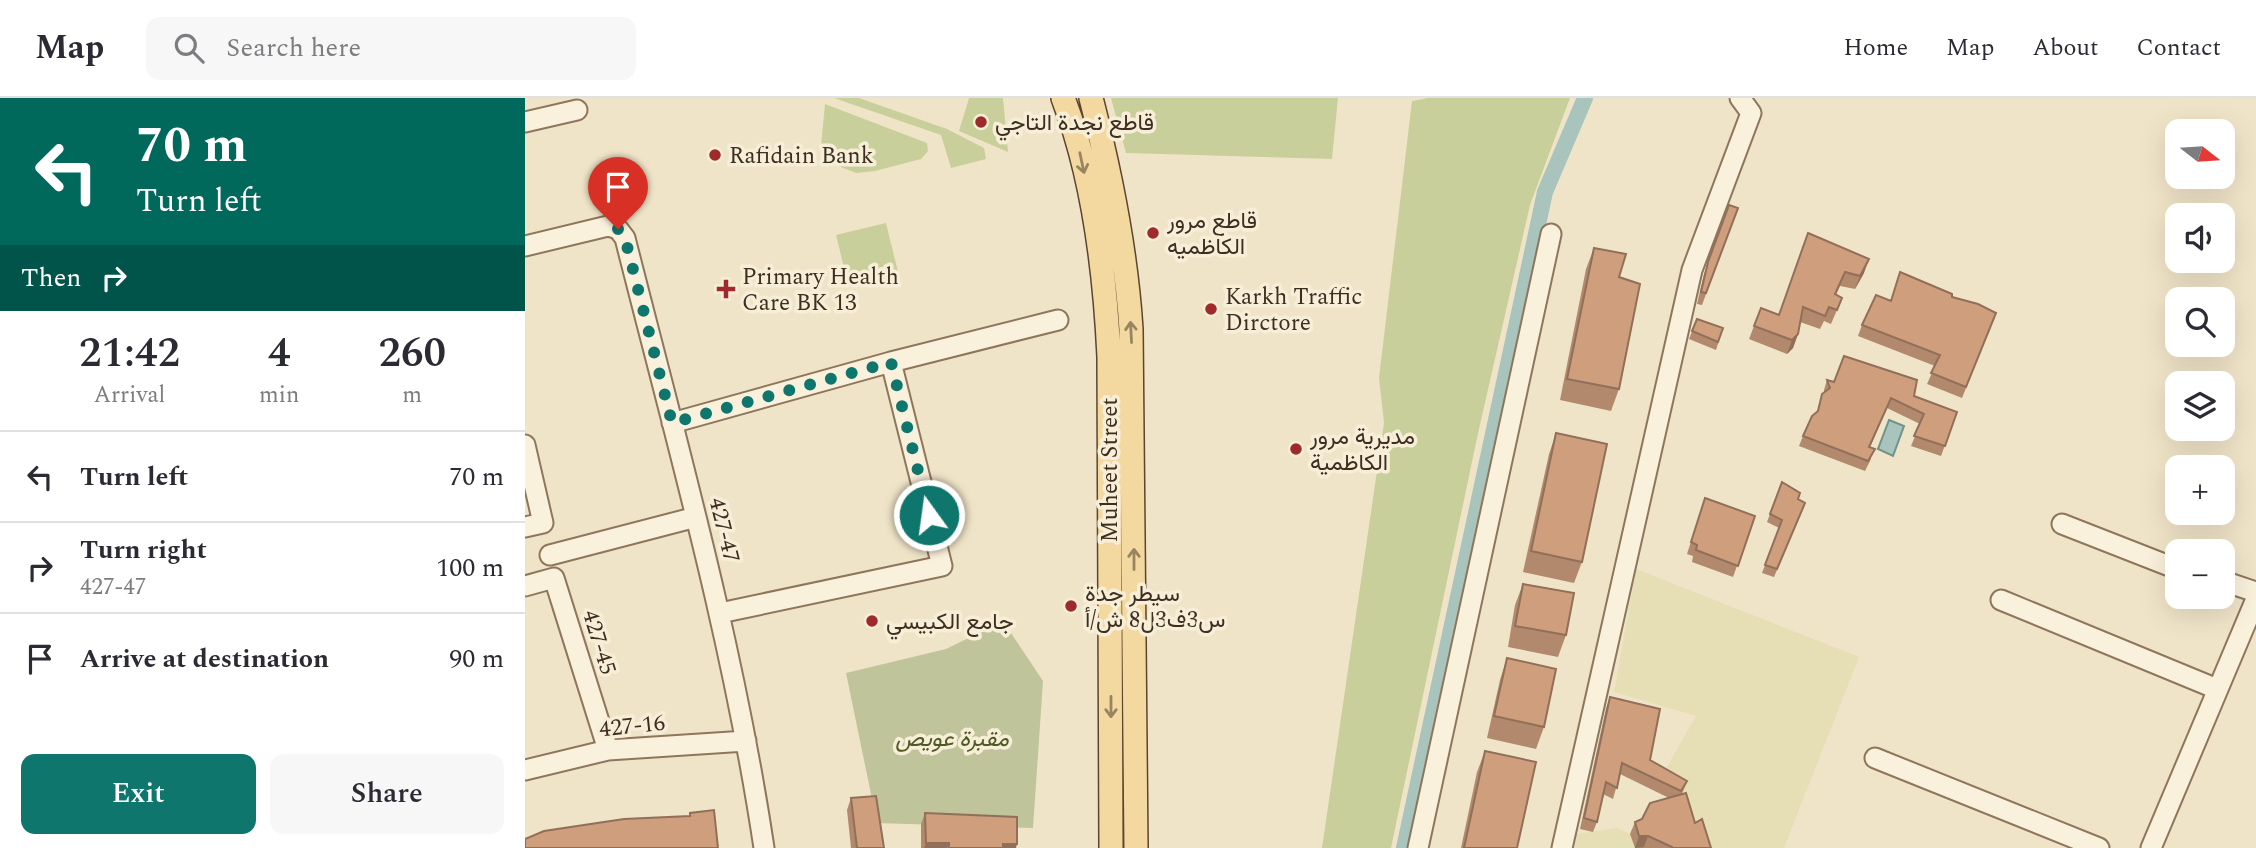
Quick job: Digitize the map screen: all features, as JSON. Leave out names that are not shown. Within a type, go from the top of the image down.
[{"type":"main road","name":"Muheet Street","points":[[1063,98],[1083,164],[1098,241],[1106,302],[1109,357],[1111,848]]},
{"type":"main road","name":"Muheet Street","points":[[1091,98],[1113,185],[1129,301],[1133,373],[1136,848]]},
{"type":"main road","points":[[1110,635],[1122,642],[1135,638]]},
{"type":"main road","points":[[1111,669],[1122,663],[1135,666]]},
{"type":"street","points":[[1562,848],[1692,270],[1751,113],[1740,98]]},
{"type":"street","points":[[525,121],[577,110]]},
{"type":"street","name":"427-47","points":[[525,246],[608,226],[618,229],[625,238],[720,612],[764,848]]},
{"type":"street","points":[[1418,848],[1551,234]]},
{"type":"street","points":[[672,423],[891,362],[1058,320]]},
{"type":"street","points":[[720,612],[942,566],[891,362]]},
{"type":"street","name":"427-45","points":[[525,444],[534,525],[550,555],[554,579],[608,750]]},
{"type":"street","points":[[550,555],[697,517]]},
{"type":"street","points":[[2063,524],[2165,564]]},
{"type":"street","points":[[525,586],[554,579]]},
{"type":"street","points":[[2235,586],[2256,592]]},
{"type":"street","points":[[2151,848],[2256,599]]},
{"type":"street","points":[[2001,600],[2217,689]]},
{"type":"street","name":"427-16","points":[[525,769],[608,750],[746,741]]},
{"type":"street","points":[[1875,758],[2099,848]]},
{"type":"shaded area","points":[[1636,569],[1859,657],[1784,848],[1703,848],[1660,779],[1696,716],[1614,692]]},
{"type":"shaded area","points":[[1617,828],[1630,834],[1635,848],[1573,848],[1576,834]]},
{"type":"green space","points":[[834,98],[859,98],[947,129],[984,148],[986,159],[951,168],[941,135]]},
{"type":"green space","points":[[969,98],[1003,98],[1008,152],[959,131]]},
{"type":"green space","points":[[1111,98],[1338,98],[1332,159],[1126,153]]},
{"type":"green space","points":[[1428,98],[1570,98],[1530,205],[1477,438],[1391,848],[1322,848],[1384,423],[1379,378],[1412,101]]},
{"type":"green space","points":[[825,104],[927,143],[928,151],[921,159],[875,171],[856,173],[833,164],[821,146]]},
{"type":"green space","points":[[886,223],[898,272],[848,284],[836,235]]},
{"type":"green space","name":"مقبرة عويص","points":[[1003,621],[1043,681],[1033,828],[877,823],[846,673],[946,649]]},
{"type":"water","points":[[1889,420],[1904,426],[1893,456],[1878,449]]},
{"type":"building","points":[[1729,205],[1738,208],[1706,293],[1701,292],[1708,262]]},
{"type":"building","points":[[1808,233],[1869,259],[1860,276],[1845,272],[1835,294],[1842,298],[1837,310],[1829,307],[1825,316],[1803,307],[1798,334],[1792,340],[1754,326],[1761,308],[1779,315]]},
{"type":"building","points":[[1594,248],[1626,254],[1619,277],[1640,284],[1619,389],[1567,379]]},
{"type":"building","points":[[1900,272],[1952,294],[1952,297],[1978,304],[1996,313],[1966,387],[1931,373],[1940,355],[1862,325],[1876,295],[1891,301]]},
{"type":"building","points":[[1697,319],[1723,328],[1718,342],[1692,331]]},
{"type":"building","points":[[1844,356],[1917,380],[1914,396],[1957,412],[1945,446],[1914,436],[1924,414],[1891,398],[1869,447],[1875,449],[1868,461],[1803,436],[1812,416],[1818,411],[1822,394],[1830,388],[1827,380],[1834,382]]},
{"type":"building","points":[[1556,433],[1607,444],[1582,562],[1531,551]]},
{"type":"building","points":[[1782,482],[1800,493],[1798,499],[1805,503],[1777,569],[1765,565],[1782,520],[1770,514]]},
{"type":"building","points":[[1705,498],[1755,516],[1738,566],[1696,550],[1697,545],[1691,542]]},
{"type":"building","points":[[1523,584],[1574,593],[1566,635],[1515,626]]},
{"type":"building","points":[[1507,658],[1556,669],[1544,727],[1494,716]]},
{"type":"building","points":[[1610,697],[1660,709],[1650,760],[1687,781],[1681,791],[1622,763],[1617,788],[1606,782],[1597,822],[1584,818]]},
{"type":"building","points":[[1485,751],[1536,762],[1517,848],[1464,848]]},
{"type":"building","points":[[1686,793],[1695,823],[1702,819],[1711,848],[1672,848],[1648,836],[1639,836],[1635,822],[1642,819],[1650,803]]},
{"type":"building","points":[[876,796],[884,848],[857,848],[851,798]]},
{"type":"building","points":[[714,810],[718,848],[525,848],[525,839],[544,831],[624,819],[690,816],[690,813]]},
{"type":"building","points":[[925,813],[1017,817],[1017,844],[1003,844],[1003,848],[949,848],[949,843],[926,843]]},
{"type":"waterway","points":[[1404,848],[1545,192],[1585,98]]},
{"type":"place","name":"قاطع نجدة التاجي","points":[[981,122]]},
{"type":"place","name":"Rafidain Bank","points":[[715,155]]},
{"type":"place","name":"قاطع مرور الكاظميه","points":[[1153,233]]},
{"type":"place","name":"Primary Health Care BK 13","points":[[726,289]]},
{"type":"place","name":"Karkh Traffic Dirctore","points":[[1211,309]]},
{"type":"place","name":"مديرية مرور الكاظمية","points":[[1296,449]]},
{"type":"place","name":"سيطر جدة س3ف3ل8 ش/أ","points":[[1071,606]]},
{"type":"place","name":"جامع الكبيسي","points":[[872,621]]},
{"type":"route","points":[[618,229],[625,238],[672,423],[891,362],[929,515]]}]
